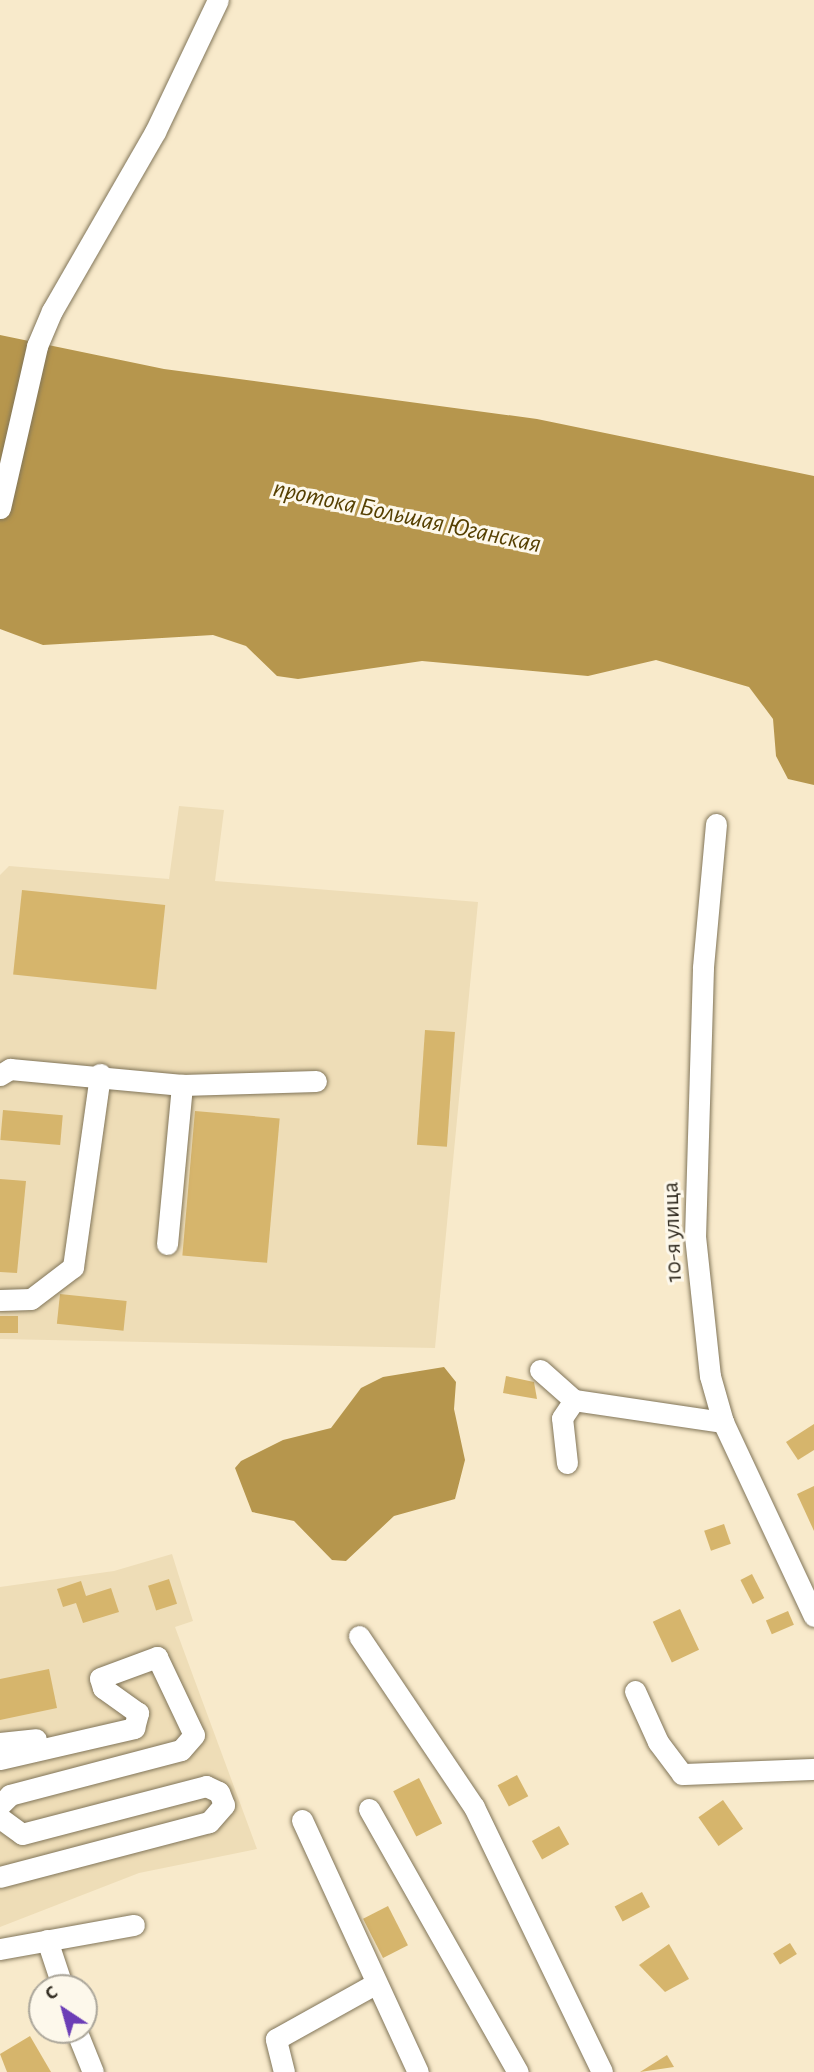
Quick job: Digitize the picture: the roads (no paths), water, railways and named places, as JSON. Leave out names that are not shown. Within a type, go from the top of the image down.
[{"type":"street","points":[[0,508],[37,346],[155,132],[218,0]]},
{"type":"street","name":"10-я улица","points":[[716,824],[703,968],[695,1236],[710,1376],[723,1422],[814,1616]]},
{"type":"street","points":[[0,1075],[10,1069],[100,1074],[182,1085],[316,1081]]},
{"type":"street","points":[[0,1300],[31,1299],[73,1267],[100,1074]]},
{"type":"street","points":[[167,1244],[182,1085]]},
{"type":"street","points":[[540,1370],[574,1400],[723,1422]]},
{"type":"street","points":[[567,1463],[562,1418],[574,1400]]},
{"type":"street","points":[[359,1636],[483,1825],[602,2072]]},
{"type":"street","points":[[0,1759],[134,1728],[138,1713],[103,1688],[100,1678],[157,1657],[194,1735],[181,1750],[10,1795],[0,1805]]},
{"type":"street","points":[[635,1691],[658,1742],[682,1774],[814,1769]]},
{"type":"street","points":[[0,1743],[52,1737],[55,1747]]},
{"type":"street","points":[[0,1818],[22,1834],[206,1786],[219,1792],[224,1805],[209,1822],[0,1877]]},
{"type":"street","points":[[369,1809],[518,2072]]},
{"type":"street","points":[[302,1820],[373,1984],[418,2072]]},
{"type":"street","points":[[0,1949],[134,1925]]},
{"type":"street","points":[[47,1940],[58,1974]]},
{"type":"street","points":[[284,2072],[276,2039],[373,1984]]},
{"type":"street","points":[[82,2044],[93,2072]]},
{"type":"water","name":"протока Большая Юганская","points":[[0,335],[164,369],[537,419],[814,476],[814,785],[788,779],[776,756],[773,719],[749,687],[656,660],[588,676],[422,661],[298,679],[277,676],[246,646],[213,635],[43,645],[0,629]]},
{"type":"water","points":[[444,1367],[456,1382],[454,1409],[465,1460],[455,1499],[394,1516],[346,1561],[332,1560],[294,1521],[252,1512],[235,1468],[241,1461],[283,1440],[331,1428],[361,1388],[383,1377]]}]
